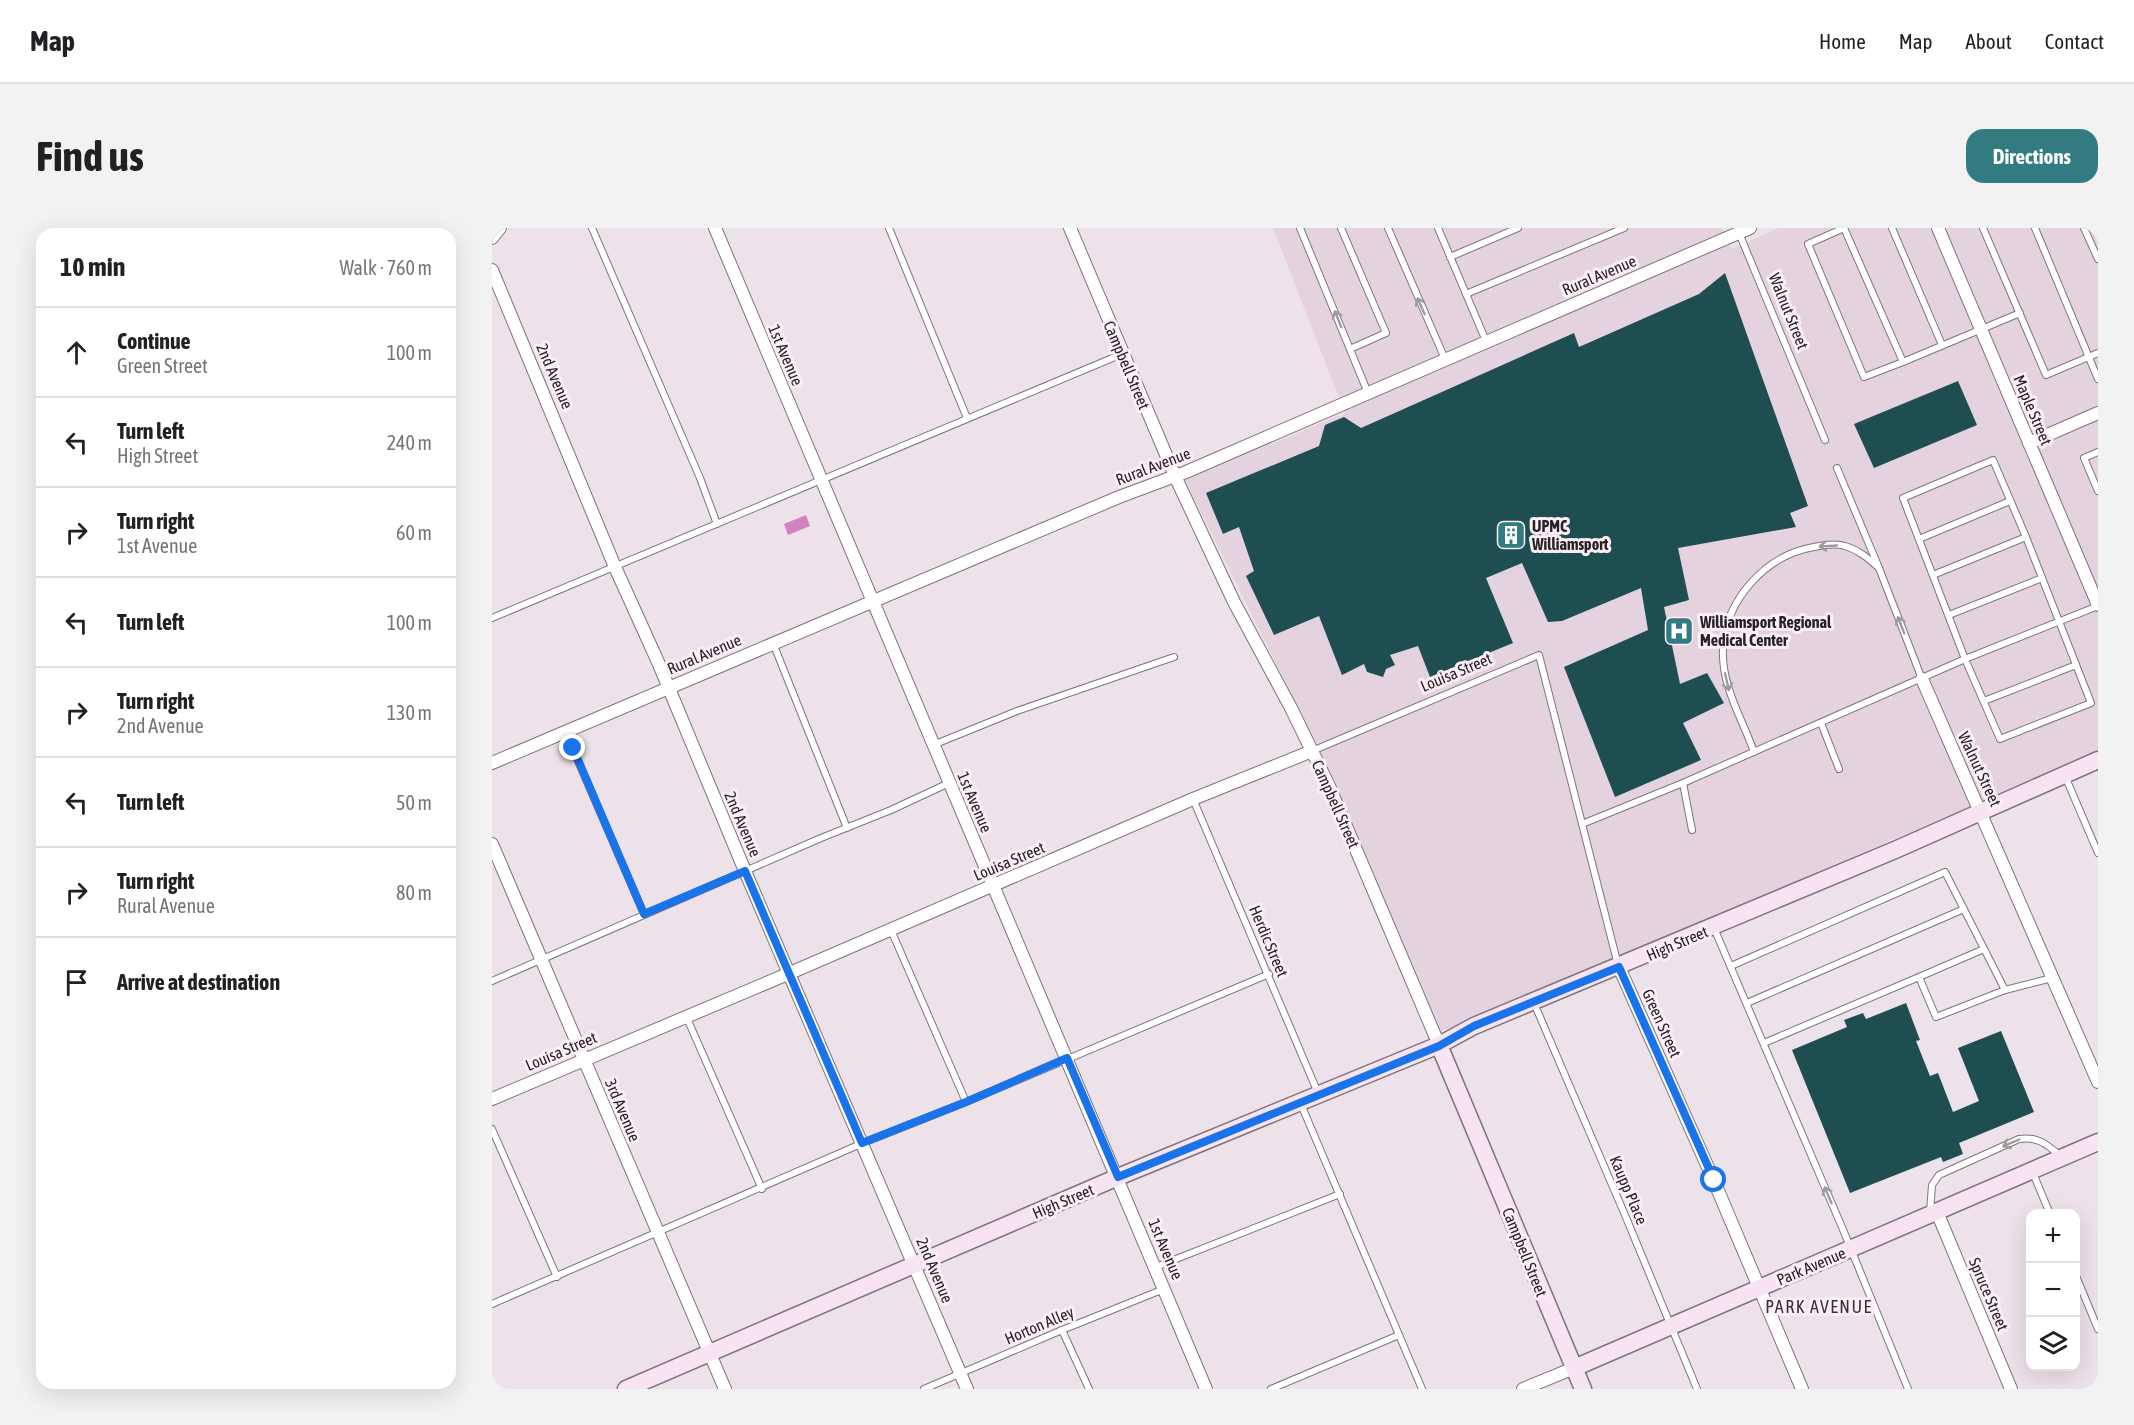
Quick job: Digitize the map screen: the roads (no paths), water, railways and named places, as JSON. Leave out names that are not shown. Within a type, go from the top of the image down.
[{"type":"main road","name":"High Street","points":[[626,1389],[1118,1177],[1439,1046],[1474,1026],[1714,927],[2098,760]]},
{"type":"main road","name":"Campbell Street","points":[[1439,1046],[1582,1389]]},
{"type":"main road","name":"Park Avenue","points":[[1574,1368],[2098,1142]]},
{"type":"street","points":[[492,238],[500,228]]},
{"type":"street","name":"1st Avenue","points":[[715,228],[1206,1389]]},
{"type":"street","name":"Maple Street","points":[[1938,228],[2098,605]]},
{"type":"street","name":"Campbell Street","points":[[1075,230],[1122,354],[1175,476],[1234,602],[1312,751],[1354,842],[1439,1046]]},
{"type":"street","name":"Rural Avenue","points":[[492,763],[873,600],[1119,497],[1175,476],[1742,230]]},
{"type":"street","name":"2nd Avenue","points":[[492,270],[615,567],[967,1389]]},
{"type":"street","points":[[2029,443],[2098,413]]},
{"type":"street","name":"Walnut Street","points":[[1922,679],[2098,1082]]},
{"type":"street","name":"Louisa Street","points":[[492,1099],[790,974],[1193,799],[1312,751]]},
{"type":"street","name":"3rd Avenue","points":[[492,844],[725,1389]]},
{"type":"street","name":"Green Street","points":[[1619,967],[1709,1170],[1802,1389]]},
{"type":"street","name":"Spruce Street","points":[[1933,1213],[2012,1389]]},
{"type":"street","name":"Park Avenue","points":[[1522,1389],[1574,1368]]},
{"type":"lane","points":[[592,228],[700,478],[717,524]]},
{"type":"lane","points":[[889,228],[967,418]]},
{"type":"lane","points":[[1300,228],[1368,393]]},
{"type":"lane","points":[[1341,228],[1386,333],[1350,349]]},
{"type":"lane","points":[[1388,228],[1445,359]]},
{"type":"lane","points":[[1438,228],[1486,341]]},
{"type":"lane","points":[[1450,257],[1518,228]]},
{"type":"lane","points":[[1466,294],[1624,228]]},
{"type":"lane","points":[[1903,362],[1844,228],[1808,244],[1864,377],[1903,362],[1981,330],[2019,313]]},
{"type":"lane","points":[[1892,228],[1942,345]]},
{"type":"lane","points":[[1983,228],[2046,375],[2098,353]]},
{"type":"lane","points":[[2035,228],[2098,380]]},
{"type":"lane","points":[[2084,228],[2098,259]]},
{"type":"lane","name":"Walnut Street","points":[[1742,230],[1825,440]]},
{"type":"lane","points":[[492,618],[1122,354]]},
{"type":"lane","points":[[2098,452],[2084,458],[2098,491]]},
{"type":"lane","points":[[1993,460],[2010,501],[2091,703],[2000,740],[1965,659],[1903,498],[1993,460]]},
{"type":"lane","name":"Walnut Street","points":[[1837,468],[1922,679]]},
{"type":"lane","points":[[1919,539],[2010,501]]},
{"type":"lane","points":[[1933,575],[2026,537]]},
{"type":"lane","points":[[1754,752],[1727,685],[1723,651],[1728,623],[1744,592],[1759,573],[1778,560],[1801,549],[1844,545],[1862,553],[1879,568]]},
{"type":"lane","points":[[1949,615],[2042,578]]},
{"type":"lane","points":[[1582,824],[1683,783],[1965,659],[2098,605]]},
{"type":"lane","points":[[772,643],[847,828]]},
{"type":"lane","name":"Louisa Street","points":[[1312,751],[1539,655]]},
{"type":"lane","name":"Green Street","points":[[1539,655],[1619,967]]},
{"type":"lane","points":[[933,745],[1017,711],[1174,657]]},
{"type":"lane","points":[[1984,700],[2076,665]]},
{"type":"lane","points":[[1821,723],[1839,769]]},
{"type":"lane","points":[[566,731],[644,914]]},
{"type":"lane","points":[[2064,775],[2098,852]]},
{"type":"lane","points":[[492,981],[949,783]]},
{"type":"lane","points":[[1683,783],[1692,830]]},
{"type":"lane","name":"Herdic Street","points":[[1193,799],[1318,1094]]},
{"type":"lane","points":[[1731,966],[1945,872],[2005,990]]},
{"type":"lane","points":[[1747,1004],[1964,909]]},
{"type":"lane","points":[[1714,927],[1908,1389]]},
{"type":"lane","points":[[891,929],[966,1102]]},
{"type":"lane","points":[[1764,1043],[1984,949]]},
{"type":"lane","points":[[492,1304],[762,1189],[862,1143],[966,1102],[1269,974]]},
{"type":"lane","points":[[1919,977],[1936,1017],[2005,990],[2052,978]]},
{"type":"lane","name":"Kaupp Place","points":[[1533,1002],[1697,1389]]},
{"type":"lane","points":[[686,1016],[762,1189]]},
{"type":"lane","points":[[1300,1101],[1422,1389]]},
{"type":"lane","points":[[492,1129],[557,1277]]},
{"type":"lane","points":[[1933,1213],[1932,1185],[1939,1175],[2019,1139],[2029,1137],[2039,1141],[2049,1146],[2062,1158]]},
{"type":"lane","points":[[2032,1171],[2048,1209]]},
{"type":"lane","points":[[1156,1267],[1340,1194]]},
{"type":"lane","points":[[2080,1286],[2098,1329]]},
{"type":"lane","name":"Horton Alley","points":[[924,1389],[1165,1289]]},
{"type":"lane","points":[[1062,1330],[1089,1389]]},
{"type":"lane","points":[[1271,1389],[1399,1335]]},
{"type":"place","name":"UPMC Williamsport","points":[[1511,535]]},
{"type":"place","name":"Williamsport Regional Medical Center","points":[[1679,631]]},
{"type":"district","name":"PARK AVENUE","points":[[1819,1307]]}]
